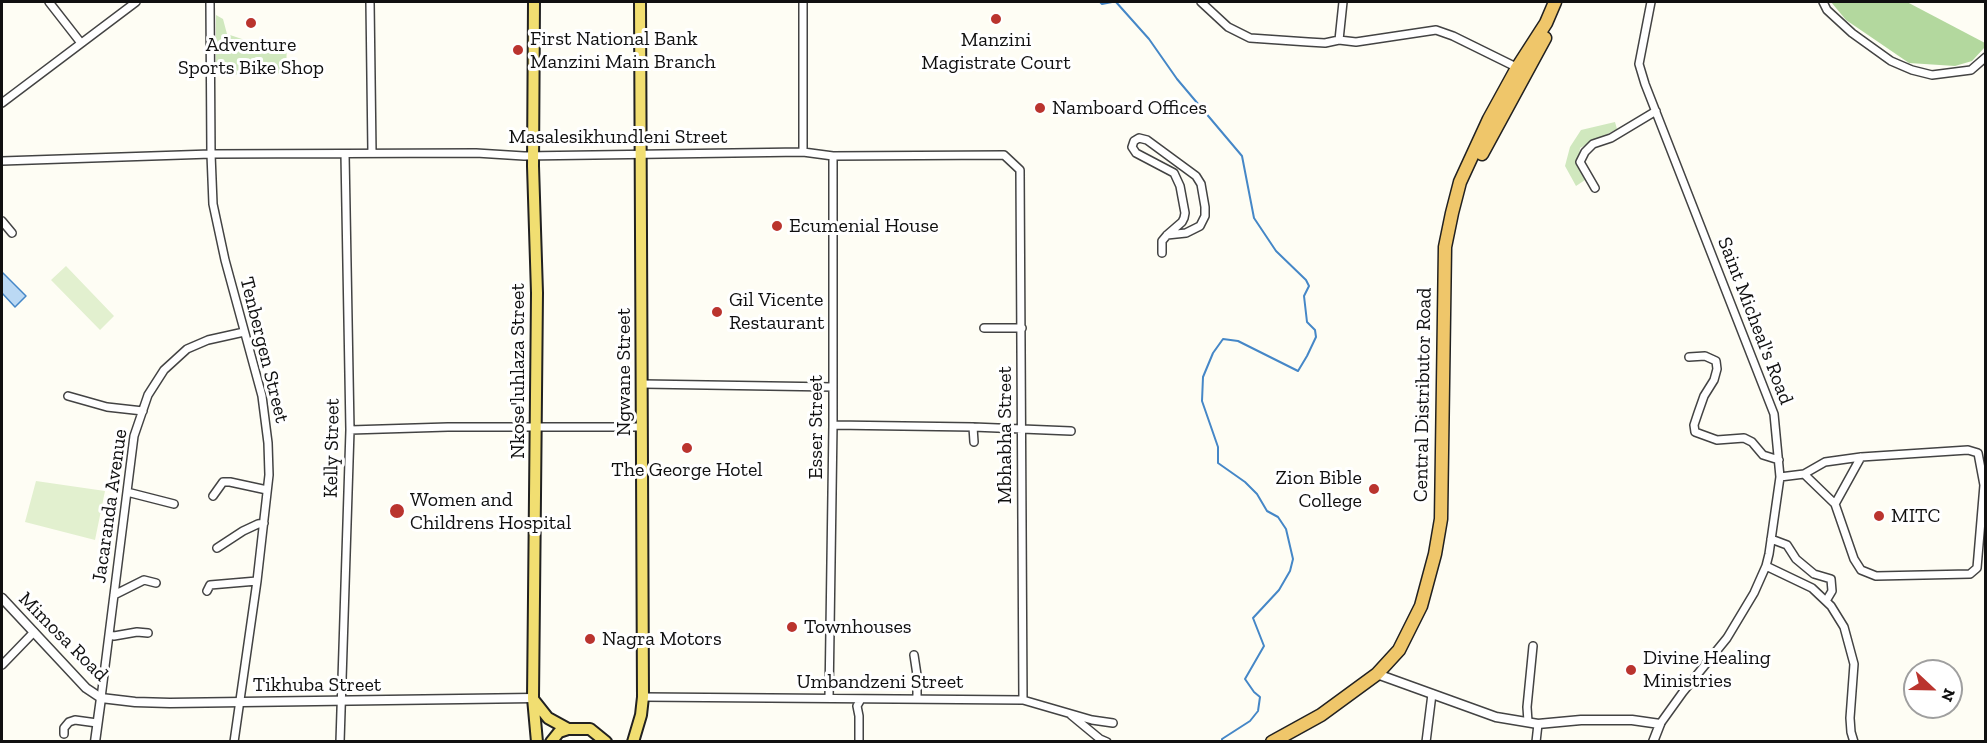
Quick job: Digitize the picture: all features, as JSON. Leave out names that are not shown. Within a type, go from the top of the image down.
[{"type":"highway","name":"Central Distributor Road","points":[[1522,70],[1555,2]]},
{"type":"highway","name":"Central Distributor Road","points":[[1287,741],[1323,722],[1381,676],[1399,650],[1421,606],[1435,554],[1441,519],[1445,247],[1452,213],[1460,182],[1489,119],[1551,28],[1562,2]]},
{"type":"highway","name":"Central Distributor Road","points":[[1272,741],[1321,715],[1381,676]]},
{"type":"main road","name":"Nkose'luhlaza Street","points":[[534,2],[537,293],[533,698],[537,741]]},
{"type":"main road","name":"Ngwane Street","points":[[633,741],[641,715],[643,697],[640,2]]},
{"type":"main road","points":[[533,698],[548,718],[568,729]]},
{"type":"main road","points":[[551,741],[559,732],[568,729],[590,729],[606,741]]},
{"type":"street","points":[[49,2],[81,43]]},
{"type":"street","points":[[2,104],[136,2]]},
{"type":"street","name":"Tenbergen Street","points":[[210,2],[213,204],[225,260],[262,396],[268,443],[264,523],[234,741]]},
{"type":"street","points":[[370,2],[372,153]]},
{"type":"street","points":[[803,2],[803,152]]},
{"type":"street","points":[[1201,2],[1228,27],[1250,38],[1324,43],[1339,40],[1356,42],[1436,30],[1454,36],[1522,70]]},
{"type":"street","points":[[1339,40],[1343,2]]},
{"type":"street","name":"Saint Micheal's Road","points":[[1651,2],[1639,64],[1774,414],[1780,477],[1766,566],[1754,593],[1727,638],[1660,724]]},
{"type":"street","points":[[1823,2],[1827,10],[1852,33],[1891,61],[1912,70],[1932,75],[1971,70],[1986,57]]},
{"type":"street","points":[[1595,188],[1580,162],[1585,152],[1593,144],[1611,138],[1656,111]]},
{"type":"street","points":[[1162,253],[1162,241],[1167,235],[1182,222],[1184,218],[1179,181],[1174,173],[1136,153],[1132,147],[1134,141],[1139,138],[1147,140],[1196,176],[1201,184],[1205,216],[1200,226],[1186,233],[1167,235]]},
{"type":"street","name":"Masalesikhundleni Street","points":[[2,161],[211,154],[476,153],[534,155],[803,152],[833,156],[1004,155],[1020,170]]},
{"type":"street","name":"Kelly Street","points":[[340,741],[350,430],[345,154]]},
{"type":"street","name":"Esser Street","points":[[829,698],[833,425],[833,156]]},
{"type":"street","name":"Mbhabha Street","points":[[1020,170],[1023,700]]},
{"type":"street","points":[[2,221],[12,233]]},
{"type":"street","points":[[984,328],[1022,328]]},
{"type":"street","name":"Jacaranda Avenue","points":[[95,741],[134,436],[148,395],[164,370],[187,349],[208,340],[244,332]]},
{"type":"street","points":[[1689,357],[1705,356],[1716,361],[1717,369],[1698,413],[1694,426],[1695,432],[1717,440],[1744,438],[1752,442],[1763,455],[1779,460]]},
{"type":"street","points":[[643,384],[833,387]]},
{"type":"street","points":[[68,396],[107,407],[143,411]]},
{"type":"street","points":[[833,425],[1071,431]]},
{"type":"street","points":[[350,430],[642,427]]},
{"type":"street","points":[[973,427],[974,442]]},
{"type":"street","points":[[1780,477],[1804,474],[1825,462],[1861,457],[1968,450],[1978,453],[1984,485],[1977,568],[1970,574],[1876,576],[1861,570],[1854,559],[1835,504],[1804,474]]},
{"type":"street","points":[[1835,504],[1861,457]]},
{"type":"street","points":[[213,496],[223,482],[267,490]]},
{"type":"street","points":[[127,492],[174,504]]},
{"type":"street","points":[[217,548],[251,527],[264,523]]},
{"type":"street","points":[[1771,539],[1787,545],[1796,559],[1814,574],[1831,579],[1832,591],[1826,601]]},
{"type":"street","points":[[1766,566],[1812,588],[1831,606],[1844,627],[1854,664],[1850,718],[1854,741]]},
{"type":"street","points":[[114,595],[144,580],[156,584]]},
{"type":"street","points":[[207,591],[210,585],[257,581]]},
{"type":"street","name":"Mimosa Road","points":[[2,598],[86,688],[101,698]]},
{"type":"street","points":[[2,666],[34,632]]},
{"type":"street","points":[[109,635],[148,633]]},
{"type":"street","points":[[1528,722],[1527,707],[1533,646]]},
{"type":"street","points":[[914,655],[917,699]]},
{"type":"street","points":[[1381,676],[1496,717],[1538,724],[1581,720],[1632,720],[1660,724],[1653,741]]},
{"type":"street","points":[[1426,741],[1432,694]]},
{"type":"street","name":"Umbandzeni Street","points":[[643,697],[1023,700],[1113,723]]},
{"type":"street","name":"Tikhuba Street","points":[[101,698],[135,702],[341,702],[533,698]]},
{"type":"street","points":[[859,741],[857,706],[861,699]]},
{"type":"street","points":[[1068,713],[1101,740]]},
{"type":"street","points":[[64,734],[64,728],[69,722],[75,720],[98,723]]},
{"type":"street","points":[[1536,741],[1538,724]]},
{"type":"street","points":[[860,733],[864,741]]},
{"type":"green space","points":[[1831,2],[1907,2],[1985,43],[1985,47],[1972,61],[1955,66],[1909,63],[1846,20]]},
{"type":"green space","points":[[216,15],[223,19],[227,34],[248,41],[287,42],[286,73],[216,75]]},
{"type":"green space","points":[[1615,122],[1617,129],[1580,148],[1578,167],[1585,180],[1576,186],[1565,166],[1570,147],[1581,130]]},
{"type":"green space","points":[[66,266],[114,316],[100,330],[51,280]]},
{"type":"green space","points":[[36,481],[105,491],[95,540],[25,522]]},
{"type":"water","points":[[3,273],[26,296],[15,307],[2,293]]},
{"type":"waterway","points":[[1100,2],[1102,4],[1112,2]]},
{"type":"waterway","points":[[1116,2],[1149,39],[1177,79],[1242,156],[1254,218],[1276,251],[1306,280],[1309,286],[1304,296],[1307,322],[1315,330],[1316,337],[1298,371],[1238,341],[1223,339],[1213,353],[1203,377],[1202,401],[1218,447],[1218,463],[1245,482],[1257,494],[1267,511],[1278,517],[1286,529],[1293,559],[1290,571],[1279,590],[1253,618],[1264,646],[1245,679],[1260,697],[1258,711],[1250,721],[1222,739],[1222,742]]},
{"type":"place","name":"Manzini Magistrate Court","points":[[996,19]]},
{"type":"place","name":"Adventure Sports Bike Shop","points":[[251,23]]},
{"type":"place","name":"First National Bank Manzini Main Branch","points":[[518,50]]},
{"type":"place","name":"Namboard Offices","points":[[1040,108]]},
{"type":"place","name":"Ecumenial House","points":[[777,226]]},
{"type":"place","name":"Gil Vicente Restaurant","points":[[717,312]]},
{"type":"place","name":"The George Hotel","points":[[687,448]]},
{"type":"place","name":"Zion Bible College","points":[[1374,489]]},
{"type":"place","name":"Women and Childrens Hospital","points":[[397,511]]},
{"type":"place","name":"MITC","points":[[1879,516]]},
{"type":"place","name":"Townhouses","points":[[792,627]]},
{"type":"place","name":"Nagra Motors","points":[[590,639]]},
{"type":"place","name":"Divine Healing Ministries","points":[[1631,670]]}]
